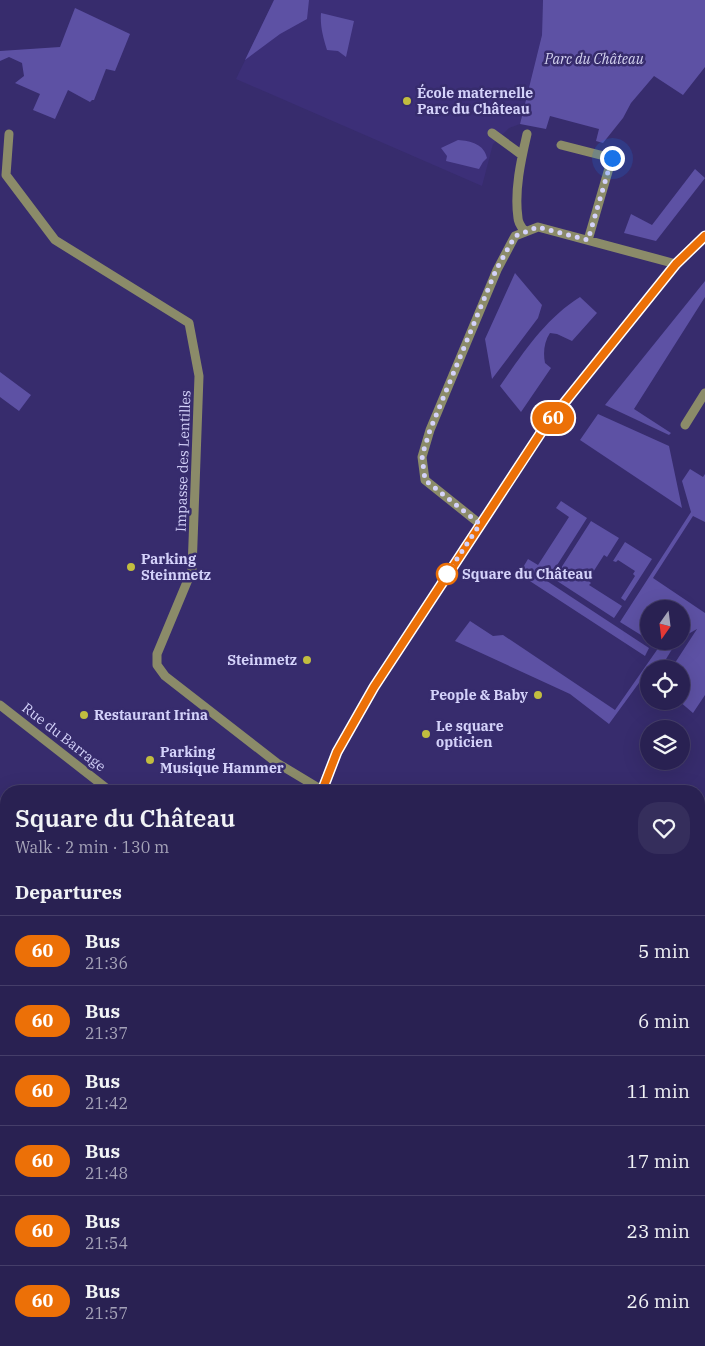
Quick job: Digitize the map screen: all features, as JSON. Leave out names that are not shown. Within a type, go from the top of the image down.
[{"type":"street","points":[[492,133],[522,155]]},
{"type":"street","name":"Impasse des Lentilles","points":[[9,134],[6,175],[55,240],[189,323],[199,376],[192,570],[157,654],[157,665],[165,676],[277,763],[312,785]]},
{"type":"street","points":[[525,232],[518,220],[517,192],[527,134]]},
{"type":"street","points":[[561,145],[612,158],[588,240]]},
{"type":"street","points":[[480,524],[425,480],[422,456],[430,430],[496,270],[515,236],[538,227],[676,264]]},
{"type":"street","points":[[324,785],[337,752],[374,687],[544,428],[676,264],[705,236]]},
{"type":"street","points":[[685,425],[705,393]]},
{"type":"street","name":"Rue du Barrage","points":[[0,705],[102,785]]},
{"type":"shaded area","name":"École maternelle Parc du Château","points":[[274,0],[543,0],[542,35],[520,124],[509,128],[493,144],[482,186],[236,79]]},
{"type":"green space","points":[[274,0],[309,0],[307,19],[280,34],[245,60]]},
{"type":"green space","name":"Parc du Château","points":[[543,0],[705,0],[705,67],[683,95],[654,76],[631,103],[623,118],[603,143],[596,141],[599,129],[550,116],[546,129],[520,124],[542,35]]},
{"type":"green space","points":[[75,8],[130,34],[115,71],[106,69],[94,100],[90,102],[68,90],[55,119],[33,110],[40,94],[15,83],[24,76],[22,63],[9,57],[0,61],[0,51],[60,47]]},
{"type":"green space","points":[[321,13],[354,21],[346,57],[338,51],[327,50],[322,32]]},
{"type":"green space","points":[[458,140],[472,142],[483,149],[487,158],[479,169],[446,161],[447,156],[441,148]]},
{"type":"green space","points":[[695,169],[705,178],[656,241],[624,233],[631,214],[652,225]]},
{"type":"green space","points":[[515,273],[542,305],[538,318],[492,379],[485,339]]},
{"type":"green space","points":[[705,281],[705,297],[634,409],[671,433],[669,435],[605,405]]},
{"type":"green space","points":[[580,297],[597,313],[572,341],[550,333],[545,344],[544,355],[545,363],[551,368],[521,412],[500,386],[545,326]]},
{"type":"green space","points":[[0,372],[31,395],[19,411],[0,397]]},
{"type":"green space","points":[[598,414],[669,446],[682,508],[580,440]]},
{"type":"green space","points":[[690,469],[703,477],[705,474],[705,522],[693,516],[653,578],[686,600],[640,600],[640,634],[620,622],[691,512],[682,481]]},
{"type":"green space","points":[[561,501],[587,518],[547,581],[640,642],[640,650],[648,650],[645,656],[519,574],[528,559],[538,565],[569,517],[556,508]]},
{"type":"green space","points":[[591,521],[619,538],[607,557],[604,555],[588,580],[591,583],[589,585],[622,606],[614,618],[554,579]]},
{"type":"green space","points":[[625,542],[652,559],[625,601],[621,598],[635,576],[633,574],[635,571],[618,560],[616,562],[613,561]]},
{"type":"green space","points":[[690,603],[705,613],[705,695],[693,713],[690,710],[690,660],[677,660],[683,650],[690,650],[690,640],[697,629],[690,633]]},
{"type":"green space","points":[[470,621],[493,636],[503,635],[615,710],[640,674],[640,681],[609,724],[570,694],[455,641]]},
{"type":"green space","points":[[657,650],[672,650],[665,660],[650,660]]},
{"type":"bus line","name":"60","points":[[324,785],[337,752],[374,687],[544,428],[676,264],[705,236]]},
{"type":"place","name":"École maternelle Parc du Château","points":[[407,101]]},
{"type":"place","name":"Parking Steinmetz","points":[[131,567]]},
{"type":"place","name":"Square du Château","points":[[447,574]]},
{"type":"place","name":"Steinmetz","points":[[307,660]]},
{"type":"place","name":"People & Baby","points":[[538,695]]},
{"type":"place","name":"Restaurant Irina","points":[[84,715]]},
{"type":"place","name":"Le square opticien","points":[[426,734]]},
{"type":"place","name":"Parking Musique Hammer","points":[[150,760]]},
{"type":"route","points":[[447,574],[480,524],[425,480],[422,456],[430,430],[496,270],[515,236],[538,227],[588,240],[612,158]]}]
